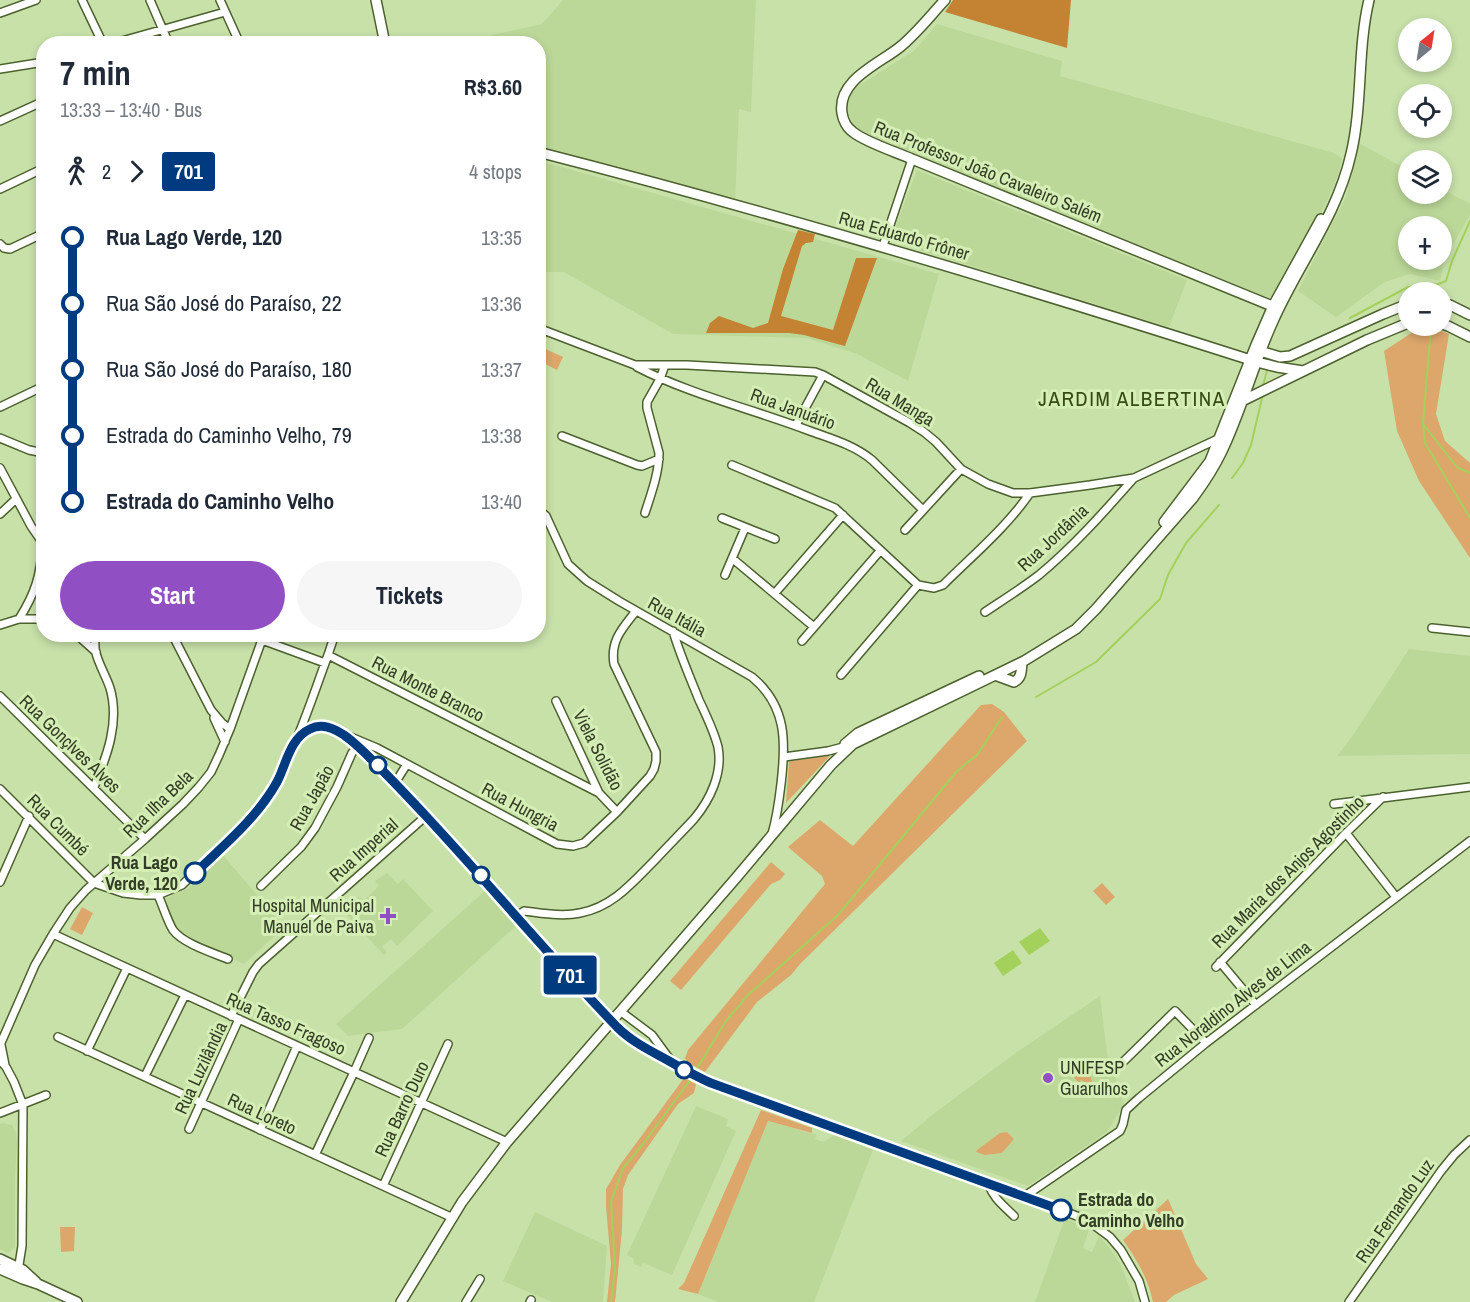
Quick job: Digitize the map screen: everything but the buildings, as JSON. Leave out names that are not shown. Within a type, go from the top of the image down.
[{"type":"main road","points":[[376,0],[383,36]]},
{"type":"main road","name":"Rua Professor João Cavaleiro Salém","points":[[945,0],[915,34],[848,86],[843,94],[841,105],[845,123],[852,132],[861,138],[1276,307]]},
{"type":"main road","points":[[771,837],[791,806],[842,747],[858,733],[1053,640],[1078,622],[1169,516],[1210,461],[1276,307],[1324,213],[1341,174],[1355,111],[1360,19],[1364,0]]},
{"type":"main road","points":[[401,1302],[462,1202],[507,1142],[831,765],[853,744],[1022,663],[1076,629],[1193,498],[1213,468],[1229,434],[1242,401],[1253,361],[1260,351],[1276,307],[1320,234],[1345,178],[1352,153],[1357,118],[1364,26],[1369,0]]},
{"type":"main road","name":"Rua Eduardo Frôner","points":[[546,154],[883,246],[1253,361],[1304,370]]},
{"type":"main road","points":[[1452,306],[1470,315]]},
{"type":"main road","points":[[1260,351],[1280,357],[1290,356],[1398,308]]},
{"type":"main road","points":[[1242,401],[1398,327]]},
{"type":"main road","points":[[1452,328],[1470,337]]},
{"type":"main road","points":[[995,675],[1014,682],[1020,677],[1022,663]]},
{"type":"main road","points":[[0,1259],[38,1284],[77,1302]]},
{"type":"main road","points":[[0,1269],[17,1272]]},
{"type":"street","points":[[0,13],[36,0]]},
{"type":"street","points":[[82,0],[100,36]]},
{"type":"street","points":[[150,0],[166,36]]},
{"type":"street","points":[[220,0],[236,36]]},
{"type":"street","points":[[141,36],[225,12]]},
{"type":"street","points":[[0,69],[36,63]]},
{"type":"street","points":[[0,121],[36,105]]},
{"type":"street","points":[[883,246],[912,159]]},
{"type":"street","points":[[0,189],[36,172]]},
{"type":"street","points":[[0,244],[4,249],[10,249],[36,237]]},
{"type":"street","name":"Rua Manga","points":[[546,331],[635,366],[687,365],[815,372],[824,375],[917,428],[936,442],[961,469],[988,484],[1013,493],[1030,493],[1134,478],[1229,434]]},
{"type":"street","points":[[645,513],[659,459],[647,402],[665,365]]},
{"type":"street","name":"Rua Januário","points":[[635,366],[660,379],[863,452],[922,510]]},
{"type":"street","points":[[796,426],[824,375]]},
{"type":"street","points":[[0,407],[36,390]]},
{"type":"street","points":[[562,436],[642,466],[659,459]]},
{"type":"street","points":[[0,438],[36,451]]},
{"type":"street","points":[[732,465],[835,508],[918,585],[934,588],[943,585],[1008,521],[1030,493]]},
{"type":"street","points":[[0,468],[36,533]]},
{"type":"street","points":[[905,530],[961,469]]},
{"type":"street","name":"Rua Jordânia","points":[[985,612],[1039,575],[1062,555],[1134,478]]},
{"type":"street","points":[[0,514],[16,500]]},
{"type":"street","points":[[775,593],[843,515]]},
{"type":"street","name":"Rua Itália","points":[[546,516],[568,564],[587,581],[752,677],[764,687],[778,715],[783,733],[784,758],[777,818],[771,837]]},
{"type":"street","points":[[722,518],[775,539]]},
{"type":"street","points":[[725,575],[745,528]]},
{"type":"street","points":[[802,641],[880,551]]},
{"type":"street","points":[[733,559],[814,627]]},
{"type":"street","points":[[841,675],[918,585]]},
{"type":"street","name":"Rua Hungria","points":[[295,743],[303,733],[310,729],[319,726],[327,727],[377,748],[550,841],[565,846],[584,843],[650,776],[656,761],[656,752],[614,664],[613,654],[617,638],[636,610]]},
{"type":"street","points":[[19,619],[36,611]]},
{"type":"street","points":[[0,625],[36,611]]},
{"type":"street","points":[[1432,628],[1470,632]]},
{"type":"street","points":[[517,916],[524,910],[546,914],[578,914],[606,905],[631,885],[698,814],[709,797],[718,772],[718,749],[673,631]]},
{"type":"street","points":[[85,642],[96,652]]},
{"type":"street","points":[[93,787],[106,756],[113,722],[110,688],[96,652],[95,642]]},
{"type":"street","points":[[176,642],[225,742]]},
{"type":"street","name":"Rua Ilha Bela","points":[[1,1045],[34,964],[70,908],[94,883],[146,839],[199,787],[211,772],[225,742],[261,642]]},
{"type":"street","points":[[275,642],[325,663]]},
{"type":"street","points":[[94,883],[123,893],[158,895],[182,885],[257,812],[278,781],[295,743],[333,642]]},
{"type":"street","name":"Rua Monte Branco","points":[[328,655],[599,793]]},
{"type":"street","name":"Rua Gonçlves Alves","points":[[0,696],[146,839]]},
{"type":"street","name":"Viela Solidão","points":[[556,700],[599,793],[617,812]]},
{"type":"street","points":[[211,710],[230,729]]},
{"type":"street","points":[[343,734],[358,746],[452,843],[623,1033],[699,1078],[902,1157],[988,1183],[1087,1220],[1110,1237],[1131,1264],[1140,1281],[1145,1302]]},
{"type":"street","points":[[784,758],[828,751],[853,744]]},
{"type":"street","name":"Rua Japão","points":[[261,886],[301,848],[315,828],[352,753],[358,746]]},
{"type":"street","points":[[395,783],[407,764]]},
{"type":"street","name":"Rua Maria dos Anjos Agostinho","points":[[1334,804],[1470,787]]},
{"type":"street","name":"Rua Cumbé","points":[[0,789],[94,883]]},
{"type":"street","name":"Rua Maria dos Anjos Agostinho","points":[[1256,1005],[1218,965],[1383,797]]},
{"type":"street","points":[[0,882],[29,816]]},
{"type":"street","name":"Rua Imperial","points":[[231,1016],[259,964],[426,816]]},
{"type":"street","points":[[1346,833],[1396,897]]},
{"type":"street","name":"Rua Noraldino Alves de Lima","points":[[1025,1196],[1120,1131],[1126,1110],[1130,1105],[1206,1043],[1470,842]]},
{"type":"street","points":[[158,895],[174,931],[179,936],[228,959]]},
{"type":"street","name":"Rua Tasso Fragoso","points":[[53,934],[507,1142]]},
{"type":"street","points":[[87,1051],[128,968]]},
{"type":"street","points":[[145,1076],[185,995]]},
{"type":"street","points":[[620,1011],[652,1035],[672,1063]]},
{"type":"street","points":[[1122,1063],[1175,1011],[1206,1043]]},
{"type":"street","name":"Rua Luzilândia","points":[[189,1129],[239,1019]]},
{"type":"street","name":"Rua Loreto","points":[[58,1037],[453,1218]]},
{"type":"street","points":[[315,1155],[369,1038]]},
{"type":"street","name":"Rua Barro Duro","points":[[383,1186],[448,1044]]},
{"type":"street","points":[[1,1045],[6,1067]]},
{"type":"street","points":[[260,1130],[297,1046]]},
{"type":"street","points":[[0,1060],[14,1082],[23,1105],[22,1246],[17,1272]]},
{"type":"street","points":[[0,1113],[46,1095]]},
{"type":"street","name":"Rua Fernando Luz","points":[[1349,1302],[1441,1171],[1470,1140]]},
{"type":"street","points":[[988,1183],[992,1194],[1014,1216]]},
{"type":"street","points":[[466,1302],[480,1279]]},
{"type":"shaded area","points":[[563,0],[756,0],[751,112],[739,109],[735,202],[546,149],[546,36],[488,36],[542,24]]},
{"type":"shaded area","points":[[953,0],[1071,0],[1067,48],[945,12]]},
{"type":"shaded area","points":[[937,24],[1062,61],[1060,76],[1334,153],[1342,159],[1338,176],[1323,210],[1279,289],[1269,298],[861,131],[853,124],[848,111],[849,97],[858,86],[915,50]]},
{"type":"shaded area","points":[[1357,142],[1398,165],[1398,204],[1452,204],[1452,194],[1470,204],[1470,215],[1452,246],[1452,216],[1398,216],[1398,270],[1442,270],[1440,281],[1410,274],[1385,282],[1336,317],[1298,291],[1346,197]]},
{"type":"shaded area","points":[[546,163],[939,274],[908,381],[857,354],[806,338],[673,334],[564,272],[546,272]]},
{"type":"shaded area","points":[[917,170],[1187,280],[1169,327],[890,241]]},
{"type":"shaded area","points":[[798,230],[815,234],[813,242],[802,246],[781,316],[833,330],[856,258],[877,258],[845,346],[789,333],[706,333],[710,323],[719,316],[753,328],[768,323],[783,269]]},
{"type":"shaded area","points":[[1407,336],[1449,336],[1436,414],[1445,441],[1470,463],[1470,558],[1419,481],[1397,431],[1384,351]]},
{"type":"shaded area","points":[[546,349],[563,357],[557,370],[546,364]]},
{"type":"shaded area","points":[[1409,649],[1470,656],[1470,754],[1337,756],[1354,734]]},
{"type":"shaded area","points":[[992,704],[1004,712],[1027,741],[791,975],[757,1002],[705,1072],[687,1062],[685,1058],[688,1050],[825,884],[822,876],[788,847],[820,820],[853,846],[981,705]]},
{"type":"shaded area","points":[[830,756],[786,803],[789,761]]},
{"type":"shaded area","points":[[223,855],[284,927],[244,964],[174,930],[162,900],[189,888]]},
{"type":"shaded area","points":[[771,862],[785,874],[780,880],[771,884],[681,990],[670,981]]},
{"type":"shaded area","name":"Hospital Municipal Manuel de Paiva","points":[[387,873],[398,884],[403,879],[433,911],[397,946],[391,939],[382,947],[387,952],[384,955],[343,911],[359,897],[364,900],[379,886],[375,881]]},
{"type":"shaded area","points":[[1102,883],[1115,897],[1106,905],[1093,891]]},
{"type":"shaded area","points":[[485,891],[517,925],[402,1029],[348,1036],[336,1024]]},
{"type":"shaded area","points":[[82,907],[93,913],[82,935],[70,929]]},
{"type":"shaded area","points":[[1040,928],[1050,941],[1029,955],[1019,942]]},
{"type":"shaded area","points":[[1013,950],[1022,963],[1003,976],[994,963]]},
{"type":"shaded area","name":"UNIFESP Guarulhos","points":[[1100,996],[1107,1053],[1124,1104],[1107,1132],[1028,1186],[901,1141],[1017,1052]]},
{"type":"shaded area","points":[[1086,1066],[1093,1086],[1081,1080],[1079,1083],[1073,1076]]},
{"type":"shaded area","points":[[684,1078],[696,1084],[694,1093],[678,1104],[628,1175],[623,1189],[622,1230],[615,1302],[607,1302],[611,1264],[606,1189],[620,1165]]},
{"type":"shaded area","points":[[696,1106],[728,1119],[726,1126],[736,1131],[672,1275],[643,1263],[641,1267],[634,1264],[633,1258],[627,1255]]},
{"type":"shaded area","points":[[761,1110],[812,1128],[812,1133],[768,1121],[698,1294],[678,1289],[684,1283]]},
{"type":"shaded area","points":[[768,1121],[817,1135],[815,1139],[823,1142],[835,1135],[873,1150],[814,1302],[718,1302],[698,1294]]},
{"type":"shaded area","points":[[0,1124],[12,1125],[16,1133],[17,1144],[15,1247],[8,1253],[0,1249]]},
{"type":"shaded area","points":[[1007,1132],[1014,1139],[1002,1153],[985,1155],[976,1152],[1000,1133]]},
{"type":"shaded area","points":[[1168,1199],[1196,1264],[1208,1279],[1174,1295],[1166,1302],[1153,1302],[1141,1270],[1123,1240]]},
{"type":"shaded area","points":[[535,1212],[607,1246],[603,1302],[552,1302],[503,1281]]},
{"type":"shaded area","points":[[1065,1218],[1089,1230],[1083,1248],[1092,1252],[1099,1236],[1109,1247],[1121,1265],[1135,1302],[1035,1302]]},
{"type":"shaded area","points":[[60,1227],[75,1227],[74,1251],[61,1252]]},
{"type":"waterway","points":[[1350,318],[1408,287],[1446,281],[1452,261],[1470,221]]},
{"type":"waterway","points":[[1430,336],[1423,424],[1425,443],[1470,518]]},
{"type":"waterway","points":[[1263,385],[1267,371]]},
{"type":"waterway","points":[[1232,478],[1243,463],[1251,445],[1262,398]]},
{"type":"waterway","points":[[1423,424],[1457,467],[1470,473]]},
{"type":"waterway","points":[[1036,697],[1096,662],[1160,599],[1168,575],[1186,543],[1219,505]]},
{"type":"waterway","points":[[611,1302],[615,1269],[611,1202],[623,1168],[688,1083],[726,1021],[748,995],[838,915],[957,771],[977,755],[1002,717]]},
{"type":"bus line","name":"701","points":[[195,873],[257,812],[278,781],[295,743],[303,733],[319,726],[335,730],[358,746],[401,789],[623,1033],[649,1050],[711,1083],[1061,1210]]},
{"type":"place","name":"Rua Lago Verde, 120","points":[[195,873]]},
{"type":"place","name":"Hospital Municipal Manuel de Paiva","points":[[388,916]]},
{"type":"place","name":"UNIFESP Guarulhos","points":[[1048,1078]]},
{"type":"place","name":"Estrada do Caminho Velho","points":[[1061,1210]]},
{"type":"district","name":"JARDIM ALBERTINA","points":[[1132,399]]}]
